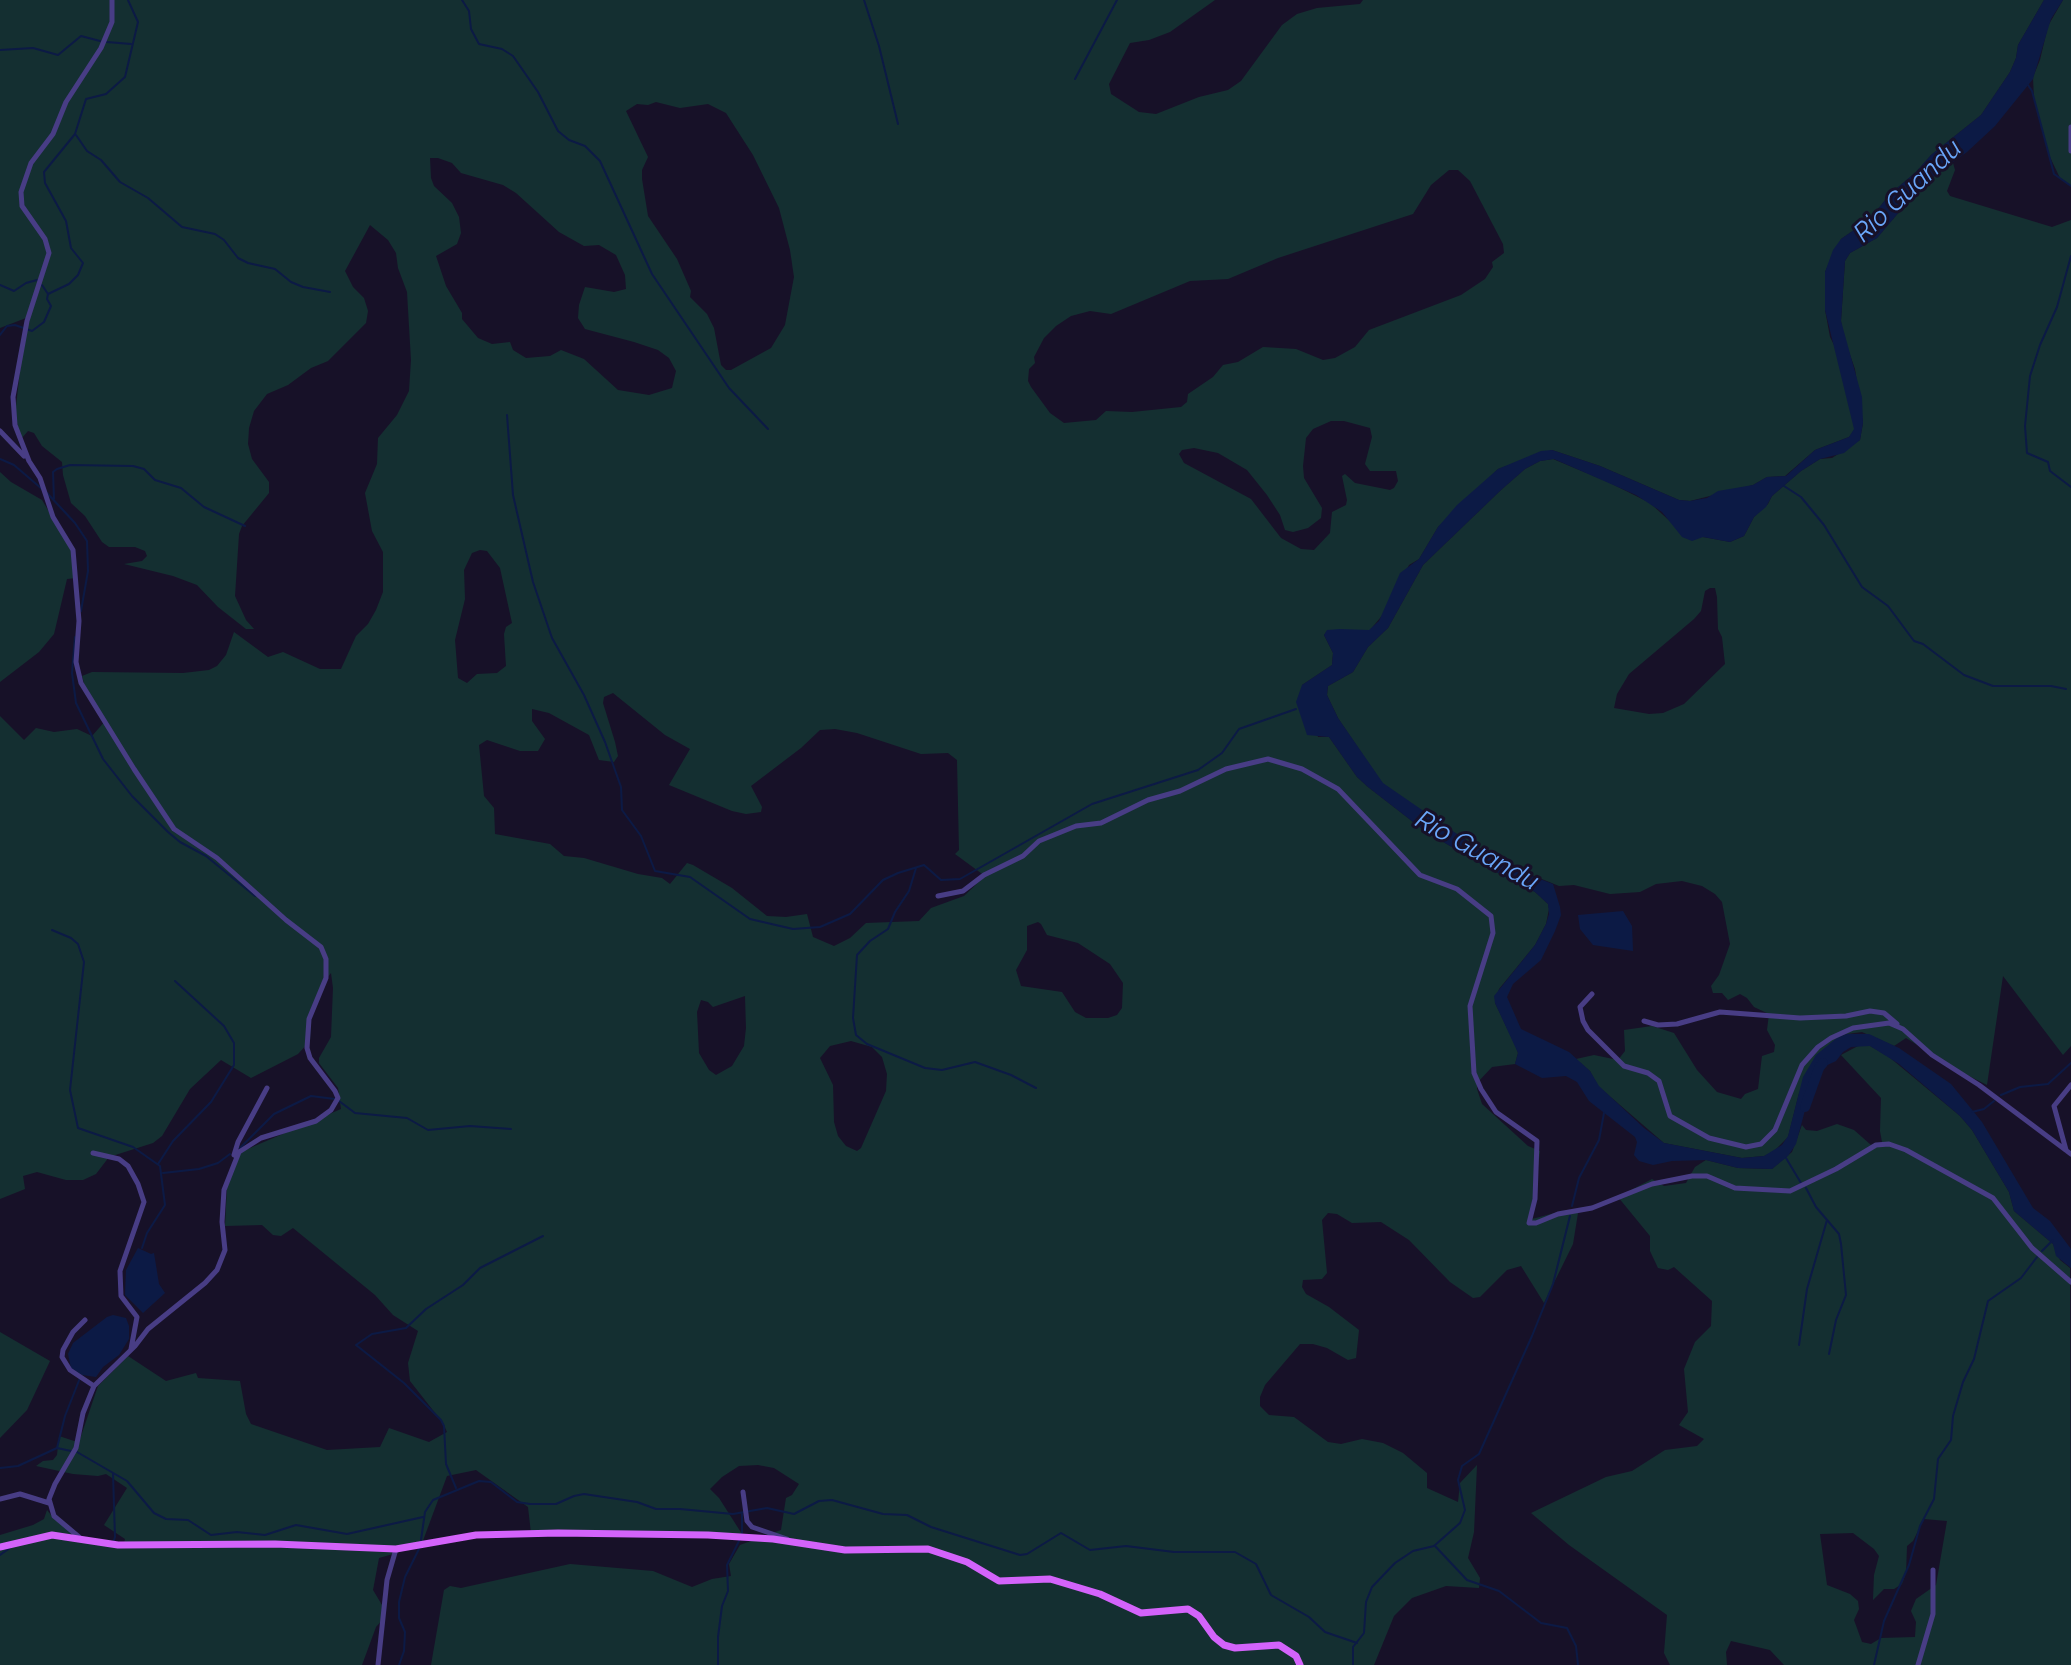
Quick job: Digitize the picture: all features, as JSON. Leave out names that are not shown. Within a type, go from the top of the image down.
[{"type":"main road","points":[[0,1547],[52,1535],[118,1545],[275,1544],[396,1549],[492,1534],[708,1535],[792,1541],[845,1550],[928,1549],[967,1562],[999,1581],[1050,1579],[1100,1594],[1141,1613],[1188,1609],[1202,1619],[1214,1637],[1224,1645],[1235,1648],[1279,1645],[1296,1656],[1300,1665]]},
{"type":"street","points":[[29,461],[15,425],[13,397],[27,321],[49,253],[45,239],[22,206],[20,196],[28,166],[53,134],[68,98],[101,48],[112,22],[112,0]]},
{"type":"street","points":[[2071,127],[2071,151]]},
{"type":"street","points":[[0,431],[29,461],[40,478],[53,517],[73,550],[79,621],[76,662],[84,689],[174,829],[217,858],[286,920],[318,944],[325,954],[326,978],[309,1019],[306,1043],[310,1058],[337,1093],[337,1102],[316,1121],[251,1143],[239,1152],[232,1164]]},
{"type":"street","points":[[938,896],[963,891],[984,875],[1023,856],[1039,841],[1076,826],[1101,823],[1148,800],[1180,791],[1226,769],[1268,759],[1302,769],[1338,789],[1420,875],[1457,889],[1491,916],[1493,933],[1469,1011],[1474,1073],[1496,1112],[1537,1141],[1535,1199],[1529,1223],[1592,1208],[1652,1184],[1692,1176],[1711,1177],[1735,1188],[1790,1191],[1876,1145],[1885,1144],[1906,1150],[1993,1198],[2032,1248],[2071,1282]]},
{"type":"street","points":[[1592,994],[1581,1004],[1581,1018],[1608,1052],[1624,1066],[1648,1073],[1659,1081],[1670,1116],[1704,1137],[1740,1147],[1758,1146],[1771,1135],[1783,1114],[1802,1065],[1818,1047],[1853,1028],[1881,1023],[1897,1024]]},
{"type":"street","points":[[1644,1021],[1658,1025],[1677,1024],[1720,1012],[1800,1018],[1846,1016],[1870,1011],[1884,1013],[1932,1055],[1979,1085],[2069,1152]]},
{"type":"street","points":[[2069,1152],[2054,1106],[2071,1085]]},
{"type":"street","points":[[83,1540],[54,1516],[49,1504],[55,1484],[76,1448],[83,1413],[94,1386],[148,1329],[205,1283],[220,1265],[225,1250],[223,1198],[232,1164],[238,1142],[267,1088]]},
{"type":"street","points":[[93,1153],[119,1159],[128,1166],[144,1202],[120,1271],[121,1296],[137,1317],[131,1350]]},
{"type":"street","points":[[85,1320],[63,1350],[63,1360],[70,1370],[94,1386]]},
{"type":"street","points":[[743,1492],[752,1527],[792,1541]]},
{"type":"street","points":[[0,1499],[20,1494],[49,1504]]},
{"type":"street","points":[[378,1665],[387,1580],[396,1549]]},
{"type":"street","points":[[1918,1665],[1933,1614],[1933,1570]]},
{"type":"green space","points":[[0,0],[1215,0],[1170,32],[1130,43],[1109,84],[1111,94],[1139,112],[1156,114],[1199,97],[1228,90],[1241,81],[1282,25],[1297,14],[1317,8],[1360,4],[1363,0],[2044,0],[2018,45],[2010,72],[1981,115],[1931,155],[1890,194],[1870,219],[1841,239],[1825,272],[1825,310],[1830,337],[1837,351],[1855,429],[1849,437],[1815,450],[1785,476],[1767,477],[1753,485],[1690,501],[1679,500],[1600,466],[1552,450],[1498,469],[1438,527],[1419,559],[1409,565],[1385,612],[1370,630],[1327,631],[1324,635],[1333,653],[1332,665],[1302,685],[1318,737],[1329,737],[1357,777],[1368,787],[1426,832],[1535,892],[1548,904],[1546,924],[1535,945],[1499,989],[1495,1003],[1518,1053],[1515,1064],[1492,1067],[1477,1083],[1477,1089],[1482,1104],[1528,1146],[1540,1151],[1532,1219],[1562,1211],[1578,1213],[1573,1244],[1544,1303],[1521,1266],[1507,1270],[1480,1297],[1473,1298],[1450,1282],[1409,1240],[1381,1222],[1352,1223],[1337,1214],[1328,1213],[1322,1220],[1327,1273],[1322,1279],[1303,1280],[1302,1287],[1306,1294],[1359,1330],[1356,1358],[1348,1360],[1327,1348],[1300,1344],[1265,1385],[1260,1406],[1269,1415],[1294,1417],[1328,1442],[1341,1444],[1362,1439],[1383,1443],[1403,1453],[1427,1473],[1427,1488],[1458,1502],[1460,1483],[1477,1465],[1474,1532],[1468,1558],[1480,1578],[1479,1588],[1446,1586],[1412,1598],[1394,1616],[1374,1665],[431,1665],[444,1590],[450,1586],[461,1588],[570,1564],[653,1571],[692,1587],[731,1576],[729,1564],[740,1545],[781,1530],[786,1498],[799,1484],[774,1468],[758,1465],[739,1466],[710,1489],[742,1534],[531,1533],[528,1507],[476,1470],[447,1476],[421,1546],[379,1558],[373,1590],[385,1610],[384,1618],[376,1627],[362,1665],[0,1665],[0,1535],[33,1525],[44,1519],[47,1510],[80,1539],[123,1547],[125,1539],[104,1525],[127,1488],[106,1474],[73,1474],[36,1466],[53,1460],[57,1455],[59,1436],[74,1441],[80,1439],[98,1386],[128,1356],[166,1381],[196,1373],[198,1378],[240,1381],[251,1424],[327,1450],[380,1447],[389,1428],[429,1442],[447,1432],[410,1381],[408,1363],[418,1331],[393,1315],[375,1295],[293,1228],[281,1236],[273,1235],[262,1225],[225,1226],[227,1187],[236,1154],[341,1109],[338,1088],[319,1063],[331,1037],[331,973],[323,983],[311,1016],[310,1041],[298,1054],[251,1078],[221,1060],[190,1089],[162,1136],[153,1143],[109,1157],[96,1174],[83,1180],[66,1180],[37,1172],[23,1176],[25,1189],[0,1199],[0,716],[24,740],[36,728],[54,732],[77,729],[92,736],[106,720],[85,687],[82,676],[92,672],[183,673],[209,670],[226,655],[234,632],[268,657],[283,652],[320,669],[341,669],[356,636],[368,624],[383,592],[383,552],[372,531],[365,493],[377,464],[378,438],[397,415],[409,391],[411,360],[407,292],[396,253],[388,240],[370,225],[345,271],[353,287],[364,298],[368,311],[366,323],[328,361],[267,394],[254,411],[248,444],[252,459],[269,482],[269,493],[239,534],[235,596],[246,620],[254,629],[246,629],[197,585],[124,564],[142,561],[147,556],[145,551],[135,547],[109,547],[102,542],[85,516],[71,503],[62,462],[42,446],[34,433],[28,431],[21,439],[15,415],[26,318],[0,328]],"holes":[[[656,102],[680,108],[708,104],[726,113],[753,155],[779,208],[794,277],[785,325],[771,348],[731,370],[721,365],[714,328],[707,314],[690,297],[691,291],[677,259],[648,216],[642,179],[648,157],[626,111],[637,104]],[[430,158],[452,163],[461,173],[503,185],[559,232],[584,246],[599,245],[616,255],[625,275],[626,289],[614,292],[585,287],[578,318],[585,329],[658,350],[669,358],[676,371],[672,388],[649,395],[618,390],[584,359],[561,350],[550,356],[526,358],[513,350],[510,342],[492,344],[478,338],[462,319],[436,256],[457,244],[461,233],[459,217],[452,203],[434,186]],[[1449,170],[1458,170],[1470,181],[1503,244],[1504,253],[1492,262],[1493,267],[1485,279],[1461,295],[1369,330],[1355,347],[1335,358],[1323,360],[1296,349],[1263,347],[1238,362],[1223,365],[1213,377],[1188,394],[1187,402],[1181,407],[1106,411],[1096,420],[1064,423],[1050,413],[1028,381],[1029,369],[1035,363],[1034,357],[1044,338],[1071,316],[1090,311],[1111,314],[1190,281],[1228,279],[1278,258],[1413,214],[1431,185]],[[1331,421],[1370,428],[1372,437],[1365,464],[1370,471],[1396,471],[1398,481],[1390,490],[1355,483],[1345,474],[1342,476],[1346,505],[1332,512],[1330,533],[1314,550],[1301,549],[1281,538],[1251,499],[1184,463],[1179,454],[1182,450],[1194,448],[1218,453],[1247,470],[1280,515],[1285,530],[1293,532],[1308,528],[1321,518],[1322,508],[1304,478],[1306,438],[1313,429]],[[487,551],[500,568],[512,623],[506,627],[504,634],[506,666],[497,673],[477,674],[467,683],[458,678],[455,640],[465,599],[464,570],[472,553]],[[613,693],[665,735],[690,749],[669,785],[746,814],[761,812],[762,807],[751,786],[820,730],[857,733],[921,754],[948,753],[957,760],[959,850],[955,854],[985,876],[964,896],[931,908],[919,921],[866,923],[850,938],[834,946],[813,937],[807,914],[767,916],[732,888],[687,863],[670,884],[662,878],[584,858],[564,856],[550,844],[495,834],[494,808],[484,796],[479,745],[487,740],[520,751],[538,751],[545,739],[532,721],[532,709],[549,713],[589,735],[599,760],[614,762],[618,756],[604,697]],[[1038,922],[1047,935],[1078,943],[1110,964],[1123,983],[1122,1008],[1117,1015],[1108,1018],[1086,1018],[1075,1012],[1062,992],[1021,986],[1016,970],[1027,950],[1027,926]],[[745,996],[744,1046],[732,1066],[716,1075],[709,1070],[699,1053],[697,1012],[701,1000],[713,1007]],[[851,1041],[872,1047],[882,1057],[887,1074],[886,1091],[857,1151],[846,1146],[838,1136],[834,1122],[833,1085],[820,1058],[830,1046]]]},
{"type":"green space","points":[[2063,0],[2071,0],[2071,186],[2060,178],[2049,155],[2034,99],[2033,77],[2048,26]]},
{"type":"green space","points":[[1953,163],[1955,170],[1947,191],[1950,196],[2052,227],[2071,220],[2071,1046],[2063,1055],[2003,976],[1987,1085],[1906,1038],[1894,1046],[1862,1032],[1847,1034],[1838,1037],[1799,1093],[1788,1137],[1773,1152],[1742,1158],[1664,1143],[1598,1086],[1590,1071],[1576,1059],[1594,1055],[1618,1060],[1625,1051],[1624,1030],[1652,1026],[1674,1033],[1697,1070],[1717,1092],[1741,1099],[1758,1089],[1762,1056],[1774,1052],[1775,1045],[1767,1030],[1769,1014],[1754,1007],[1740,994],[1728,1000],[1722,993],[1713,993],[1711,986],[1719,975],[1730,944],[1722,902],[1702,886],[1682,881],[1656,884],[1640,892],[1610,894],[1574,885],[1559,886],[1505,864],[1420,811],[1382,783],[1338,718],[1327,695],[1328,686],[1353,672],[1368,647],[1388,628],[1423,565],[1501,490],[1525,469],[1540,461],[1553,459],[1608,482],[1650,503],[1674,525],[1703,537],[1730,542],[1744,536],[1754,517],[1772,496],[1801,471],[1820,459],[1832,458],[1860,440],[1863,423],[1855,369],[1841,321],[1845,261],[1850,253],[1877,238],[1922,185]],"holes":[[[1715,588],[1725,664],[1684,704],[1663,713],[1649,714],[1614,708],[1617,694],[1629,674],[1694,619],[1701,611],[1705,591]]]},
{"type":"green space","points":[[0,472],[42,500],[72,550],[76,578],[67,579],[54,634],[39,652],[0,682]]},
{"type":"green space","points":[[1858,1046],[1870,1046],[1889,1057],[1960,1116],[1972,1130],[2009,1192],[2014,1211],[2053,1244],[2060,1260],[2070,1268],[2071,1665],[1784,1665],[1770,1650],[1731,1641],[1726,1652],[1727,1665],[1670,1665],[1664,1653],[1667,1615],[1569,1545],[1531,1513],[1606,1477],[1632,1471],[1665,1450],[1697,1446],[1704,1439],[1679,1425],[1688,1412],[1684,1369],[1695,1342],[1711,1326],[1712,1301],[1674,1267],[1668,1270],[1658,1268],[1650,1251],[1650,1236],[1618,1197],[1652,1179],[1664,1186],[1686,1183],[1695,1167],[1706,1160],[1738,1168],[1772,1169],[1792,1152],[1802,1125],[1806,1130],[1817,1131],[1837,1124],[1854,1130],[1871,1145],[1882,1142],[1881,1098],[1841,1055]],"holes":[[[1924,1519],[1947,1521],[1936,1585],[1916,1599],[1911,1611],[1916,1622],[1915,1637],[1881,1638],[1871,1644],[1862,1642],[1854,1620],[1859,1609],[1858,1601],[1850,1594],[1827,1585],[1820,1534],[1853,1533],[1874,1549],[1879,1556],[1873,1600],[1884,1589],[1894,1589],[1902,1584],[1906,1573],[1907,1546],[1913,1541]]]},
{"type":"green space","points":[[0,1332],[50,1361],[27,1410],[0,1438]]},
{"type":"water","points":[[2044,0],[2063,0],[2051,19],[2033,79],[1995,126],[1967,152],[1922,185],[1877,238],[1850,253],[1845,261],[1841,321],[1862,397],[1860,440],[1844,453],[1820,459],[1801,471],[1772,496],[1766,507],[1754,517],[1744,536],[1730,542],[1703,537],[1692,541],[1682,537],[1662,512],[1636,495],[1554,459],[1540,461],[1525,469],[1501,490],[1423,565],[1388,628],[1368,647],[1353,672],[1328,686],[1327,695],[1338,718],[1383,783],[1470,843],[1519,871],[1553,884],[1561,915],[1555,931],[1541,960],[1513,984],[1507,997],[1521,1029],[1569,1052],[1590,1071],[1599,1086],[1644,1128],[1664,1143],[1742,1158],[1764,1156],[1782,1145],[1788,1136],[1803,1077],[1816,1055],[1838,1037],[1869,1034],[1899,1048],[1951,1084],[1982,1122],[2033,1208],[2050,1221],[2071,1249],[2071,1268],[2056,1256],[2053,1244],[2014,1211],[2009,1192],[1972,1130],[1960,1116],[1899,1064],[1870,1046],[1851,1047],[1836,1061],[1819,1069],[1813,1080],[1796,1144],[1788,1156],[1772,1169],[1738,1168],[1706,1160],[1653,1165],[1639,1161],[1634,1155],[1635,1137],[1589,1101],[1577,1082],[1566,1076],[1542,1078],[1515,1064],[1518,1053],[1494,996],[1535,945],[1546,924],[1548,904],[1535,892],[1426,832],[1368,787],[1357,777],[1329,737],[1307,735],[1296,702],[1302,685],[1332,665],[1333,653],[1324,635],[1327,630],[1369,630],[1379,621],[1400,573],[1419,559],[1438,527],[1457,505],[1498,469],[1541,451],[1552,450],[1600,466],[1679,500],[1690,501],[1707,498],[1718,491],[1753,485],[1767,477],[1786,476],[1815,450],[1849,437],[1854,429],[1825,310],[1825,272],[1833,250],[1841,239],[1870,219],[1890,194],[1931,155],[1981,115],[2010,72],[2018,45]]},
{"type":"water","points":[[1623,911],[1632,926],[1633,951],[1593,945],[1580,929],[1578,915]]},
{"type":"water","points":[[138,1248],[154,1253],[159,1284],[165,1293],[143,1313],[125,1295],[126,1270]]},
{"type":"water","points":[[113,1315],[126,1318],[129,1326],[129,1339],[119,1355],[96,1377],[82,1375],[71,1368],[68,1354],[73,1343]]},
{"type":"waterway","points":[[48,294],[69,284],[78,275],[83,263],[71,248],[66,221],[45,183],[44,172],[75,134],[86,99],[106,94],[125,77],[138,22],[128,0]]},
{"type":"waterway","points":[[462,0],[469,11],[471,29],[479,44],[502,49],[513,56],[538,92],[558,131],[569,140],[585,146],[600,161],[652,274],[729,388],[768,429]]},
{"type":"waterway","points":[[864,0],[898,124]]},
{"type":"waterway","points":[[1075,79],[1117,0]]},
{"type":"waterway","points":[[0,50],[33,48],[58,55],[81,36],[100,41]]},
{"type":"waterway","points":[[107,42],[131,44]]},
{"type":"waterway","points":[[2028,85],[2054,174],[2071,186]]},
{"type":"waterway","points":[[76,135],[87,151],[101,160],[120,182],[148,198],[182,227],[215,234],[238,258],[275,269],[303,287],[330,292]]},
{"type":"waterway","points":[[2071,256],[2057,307],[2030,376],[2025,426],[2027,453],[2048,462],[2050,471],[2071,487]]},
{"type":"waterway","points":[[0,285],[14,291],[37,280]]},
{"type":"waterway","points":[[0,335],[7,326],[15,325],[32,331],[44,322],[51,306],[42,285]]},
{"type":"waterway","points":[[507,415],[513,495],[533,582],[552,638],[584,695],[605,742],[621,787],[622,810],[641,836],[655,871],[690,877],[750,919],[793,929],[820,927],[850,914],[883,880],[898,873],[924,865],[941,880],[960,879],[1092,804],[1198,770],[1222,753],[1239,729],[1296,709]]},
{"type":"waterway","points":[[0,459],[14,465],[42,489]]},
{"type":"waterway","points":[[54,499],[53,472],[57,469],[70,465],[133,466],[144,469],[155,480],[181,488],[204,507],[245,526]]},
{"type":"waterway","points":[[1784,486],[1801,497],[1824,525],[1862,587],[1888,606],[1914,641],[1923,644],[1964,675],[1993,686],[2066,689]]},
{"type":"waterway","points":[[47,493],[87,541],[88,571],[81,611]]},
{"type":"waterway","points":[[75,637],[72,673],[76,703],[103,759],[132,796],[168,832],[206,856],[255,896]]},
{"type":"waterway","points":[[916,868],[909,891],[888,929],[857,955],[853,1018],[856,1035],[867,1044],[925,1068],[942,1070],[975,1062],[1036,1088]]},
{"type":"waterway","points":[[52,930],[78,944],[84,962],[70,1090],[78,1128],[133,1147],[160,1166],[165,1205],[147,1233],[142,1248]]},
{"type":"waterway","points":[[158,1164],[173,1141],[211,1102],[234,1065],[234,1043],[224,1026],[175,981]]},
{"type":"waterway","name":"Rio Guandu","points":[[1805,1107],[1823,1063]]},
{"type":"waterway","points":[[2001,1095],[2020,1087],[2048,1084],[2071,1063]]},
{"type":"waterway","points":[[240,1148],[274,1114],[311,1096],[335,1099]]},
{"type":"waterway","points":[[339,1101],[355,1113],[407,1118],[428,1130],[470,1126],[511,1129]]},
{"type":"waterway","points":[[1972,1112],[1984,1109],[1994,1101]]},
{"type":"waterway","points":[[1572,1206],[1579,1178],[1599,1140],[1604,1113]]},
{"type":"waterway","points":[[163,1173],[199,1169],[218,1163],[230,1154]]},
{"type":"waterway","points":[[1786,1158],[1801,1183]]},
{"type":"waterway","points":[[1806,1188],[1816,1207],[1839,1234],[1841,1244],[1846,1295],[1836,1320],[1829,1354]]},
{"type":"waterway","points":[[1353,1665],[1353,1647],[1364,1633],[1366,1602],[1372,1587],[1395,1563],[1413,1551],[1434,1546],[1460,1523],[1465,1510],[1458,1480],[1462,1466],[1479,1454],[1532,1336],[1553,1284],[1570,1216]]},
{"type":"waterway","points":[[1799,1345],[1807,1289],[1827,1220]]},
{"type":"waterway","points":[[456,1488],[446,1464],[441,1420],[404,1383],[356,1345],[372,1334],[406,1328],[426,1309],[463,1285],[480,1268],[543,1236]]},
{"type":"waterway","points":[[2042,1251],[2053,1240]]},
{"type":"waterway","points":[[1874,1665],[1884,1621],[1909,1565],[1920,1526],[1934,1499],[1938,1459],[1951,1440],[1953,1416],[1974,1359],[1988,1301],[2021,1278],[2037,1257]]},
{"type":"waterway","points":[[57,1448],[80,1378]]},
{"type":"waterway","points":[[0,1468],[18,1466],[57,1448],[71,1451]]},
{"type":"waterway","points":[[77,1452],[127,1481],[154,1513],[166,1519],[188,1520],[211,1535],[237,1532],[265,1535],[296,1525],[347,1534],[423,1517]]},
{"type":"waterway","points":[[113,1474],[113,1543]]},
{"type":"waterway","points":[[421,1540],[425,1512],[433,1500],[479,1481],[491,1482],[517,1502],[530,1504],[556,1504],[584,1494],[637,1502],[656,1509],[733,1514],[767,1508],[794,1514],[819,1501],[832,1500],[883,1514],[907,1515],[931,1527],[1020,1555],[1027,1554],[1061,1533],[1090,1550],[1126,1546],[1174,1552],[1235,1552],[1256,1564],[1271,1595],[1309,1617],[1325,1632],[1357,1643]]},
{"type":"waterway","points":[[742,1514],[742,1533]]},
{"type":"waterway","points":[[718,1665],[722,1606],[728,1591],[727,1565],[739,1541]]},
{"type":"waterway","points":[[1435,1546],[1467,1580],[1499,1591],[1541,1623],[1567,1628],[1576,1646],[1578,1665]]},
{"type":"waterway","points":[[0,1555],[10,1548]]},
{"type":"waterway","points":[[399,1665],[404,1651],[405,1632],[399,1618],[399,1602],[405,1577],[419,1549]]}]
